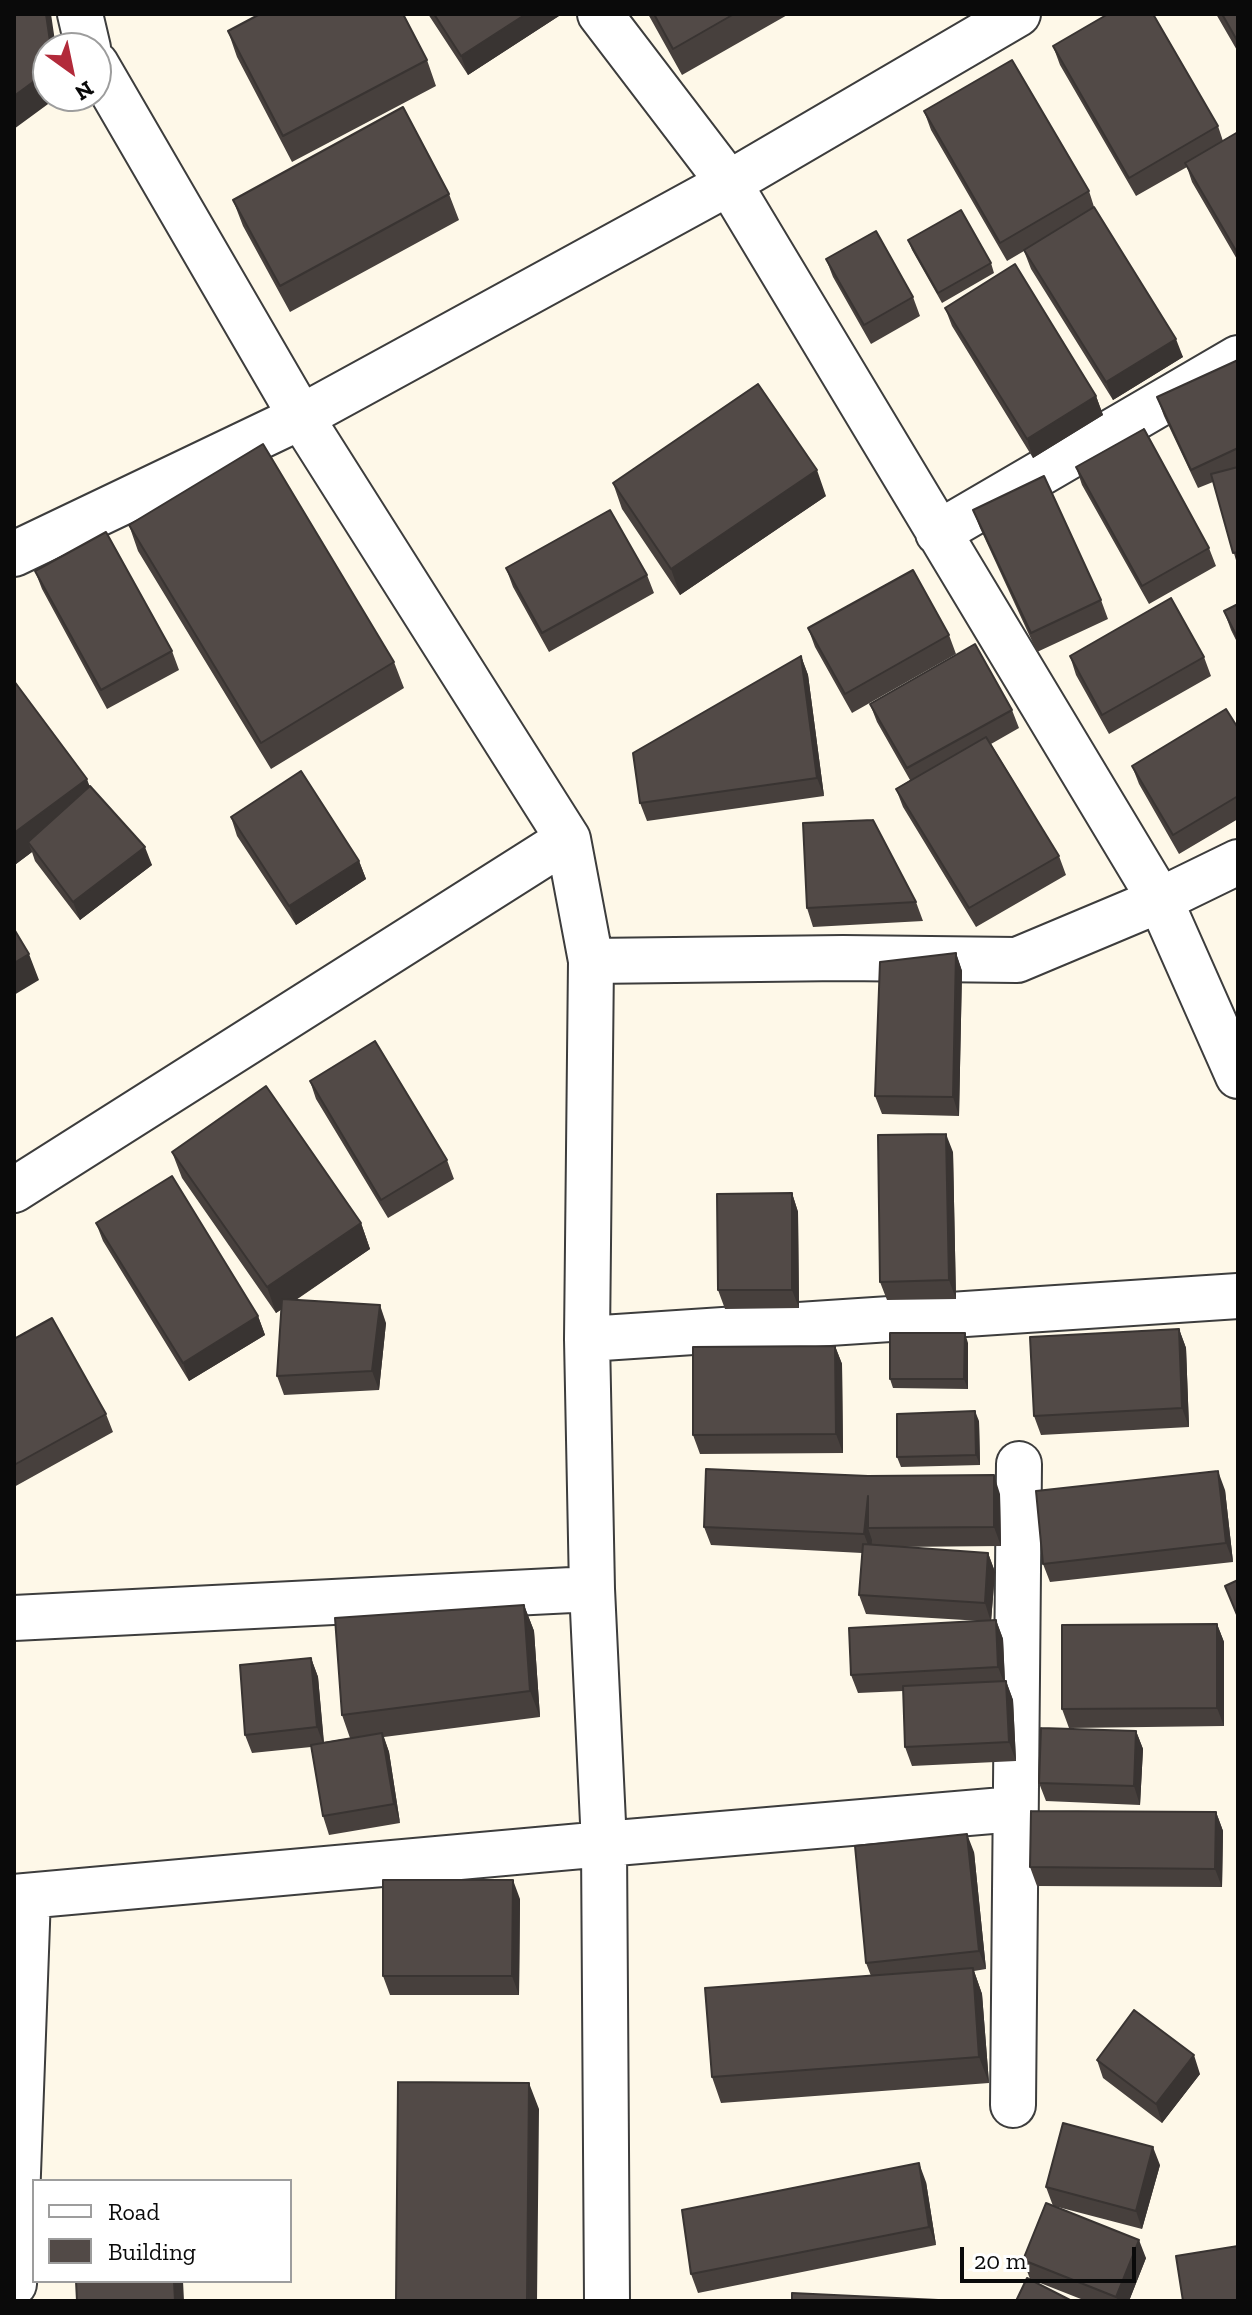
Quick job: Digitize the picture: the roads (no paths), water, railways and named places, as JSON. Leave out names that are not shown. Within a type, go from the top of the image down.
[{"type":"street","points":[[600,14],[729,183],[1160,900],[1238,1076]]},
{"type":"street","points":[[14,554],[301,417],[729,183],[1018,14]]},
{"type":"street","points":[[112,92],[301,417],[568,839],[591,961],[587,1339],[592,1589],[604,1844],[607,2301]]},
{"type":"street","points":[[938,533],[1238,358]]},
{"type":"street","points":[[14,1190],[568,839]]},
{"type":"street","points":[[591,961],[843,958],[1017,960],[1160,900],[1238,862]]},
{"type":"street","points":[[587,1339],[1238,1296]]},
{"type":"street","points":[[1013,2105],[1019,1464]]},
{"type":"street","points":[[14,1618],[592,1589]]},
{"type":"street","points":[[14,2284],[21,1897],[1015,1809]]}]
